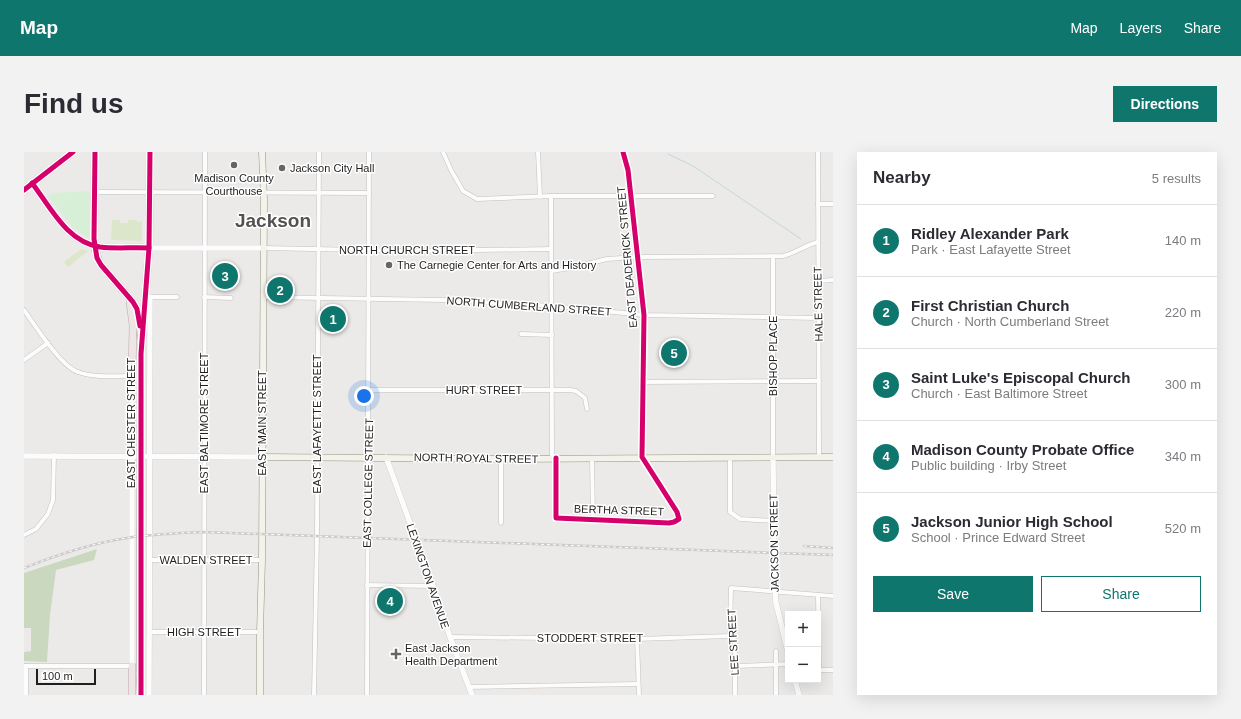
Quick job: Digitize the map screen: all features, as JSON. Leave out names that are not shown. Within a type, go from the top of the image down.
[{"type":"highway","points":[[24,190],[74,152]]},
{"type":"highway","points":[[95,152],[95,246],[97,258],[101,265],[128,294],[137,309],[142,340]]},
{"type":"highway","name":"EAST CHESTER STREET","points":[[141,695],[141,354],[149,248],[150,152]]},
{"type":"highway","points":[[32,183],[68,231],[76,238],[95,246],[149,248]]},
{"type":"highway","points":[[148,260],[150,297]]},
{"type":"highway","points":[[128,294],[133,315],[132,376]]},
{"type":"highway","points":[[132,666],[132,695]]},
{"type":"main road","name":"EAST MAIN STREET","points":[[260,695],[263,297],[262,152]]},
{"type":"main road","name":"NORTH ROYAL STREET","points":[[262,457],[500,459],[833,457]]},
{"type":"street","name":"EAST BALTIMORE STREET","points":[[204,152],[204,695]]},
{"type":"street","name":"EAST LAFAYETTE STREET","points":[[314,695],[316,610],[319,152]]},
{"type":"street","name":"EAST COLLEGE STREET","points":[[367,695],[369,152]]},
{"type":"street","points":[[443,152],[450,170],[463,191],[477,199],[551,196],[713,196]]},
{"type":"street","points":[[538,152],[540,197]]},
{"type":"street","name":"EAST DEADERICK STREET","points":[[623,152],[628,170],[644,315],[642,457]]},
{"type":"street","name":"HALE STREET","points":[[818,152],[819,457]]},
{"type":"street","points":[[94,192],[369,193]]},
{"type":"street","points":[[551,196],[552,390],[554,458]]},
{"type":"street","points":[[818,204],[833,204]]},
{"type":"street","points":[[552,271],[579,266],[598,260],[637,257],[789,255],[810,244],[818,242]]},
{"type":"street","points":[[149,248],[263,248]]},
{"type":"street","name":"NORTH CHURCH STREET","points":[[263,248],[444,251],[551,249]]},
{"type":"street","name":"BISHOP PLACE","points":[[773,256],[773,457]]},
{"type":"street","points":[[818,281],[833,280]]},
{"type":"street","points":[[149,695],[150,297],[177,297]]},
{"type":"street","name":"NORTH CUMBERLAND STREET","points":[[263,297],[430,300],[552,306],[644,315],[818,318]]},
{"type":"street","points":[[204,298],[231,298]]},
{"type":"street","points":[[24,310],[65,364],[76,372],[91,375],[132,376],[132,666],[25,666],[26,695]]},
{"type":"street","points":[[521,334],[552,335]]},
{"type":"street","points":[[24,360],[48,342]]},
{"type":"street","points":[[643,382],[819,381]]},
{"type":"street","name":"HURT STREET","points":[[369,390],[570,390],[585,398],[587,409]]},
{"type":"street","points":[[24,535],[36,530],[48,514],[53,500],[54,455]]},
{"type":"street","points":[[24,456],[262,457]]},
{"type":"street","name":"LEXINGTON AVENUE","points":[[386,457],[472,695]]},
{"type":"street","name":"BERTHA STREET","points":[[554,458],[556,518],[674,522],[679,519],[677,512],[642,457]]},
{"type":"street","points":[[730,457],[730,512],[740,519],[774,521]]},
{"type":"street","name":"JACKSON STREET","points":[[773,457],[774,581],[776,603],[787,647]]},
{"type":"street","points":[[592,458],[593,519]]},
{"type":"street","points":[[500,459],[501,522]]},
{"type":"street","name":"WALDEN STREET","points":[[149,560],[262,560]]},
{"type":"street","points":[[367,585],[433,586]]},
{"type":"street","name":"LEE STREET","points":[[735,695],[735,640],[730,636],[731,588],[818,595]]},
{"type":"street","points":[[818,647],[818,595],[833,596]]},
{"type":"street","name":"HIGH STREET","points":[[149,632],[260,632]]},
{"type":"street","name":"STODDERT STREET","points":[[450,637],[637,639],[730,636]]},
{"type":"street","points":[[637,639],[639,695]]},
{"type":"street","points":[[776,651],[776,695]]},
{"type":"street","points":[[735,666],[785,664]]},
{"type":"street","points":[[821,670],[833,670]]},
{"type":"street","points":[[796,683],[799,695]]},
{"type":"street","points":[[469,687],[638,684]]},
{"type":"green space","points":[[91,191],[90,236],[88,238],[72,227],[48,196],[53,193]]},
{"type":"green space","points":[[112,220],[120,220],[120,223],[128,223],[128,220],[136,220],[141,222],[142,220],[142,241],[111,240]]},
{"type":"green space","points":[[81,249],[88,251],[68,267],[64,262]]},
{"type":"green space","points":[[322,312],[344,313],[344,326],[322,326]]},
{"type":"green space","points":[[97,549],[94,560],[56,570],[50,615],[47,662],[24,661],[24,652],[31,651],[31,628],[24,628],[24,573]]},
{"type":"waterway","points":[[668,154],[693,166],[801,239]]},
{"type":"railway","points":[[24,568],[78,549],[119,539],[150,535],[204,532],[833,555]]},
{"type":"railway","points":[[804,546],[833,548]]},
{"type":"cycle path","points":[[24,190],[73,152]]},
{"type":"cycle path","points":[[95,152],[94,239],[97,258],[101,265],[133,302],[137,309],[140,326]]},
{"type":"cycle path","points":[[141,695],[141,354],[149,248],[150,152]]},
{"type":"cycle path","points":[[556,458],[556,518],[669,523],[679,519],[677,512],[642,457],[644,315],[628,170],[623,152]]},
{"type":"cycle path","points":[[32,183],[53,213],[69,231],[88,244],[112,248],[149,248]]},
{"type":"place","name":"Madison County Courthouse","points":[[234,165]]},
{"type":"place","name":"Jackson City Hall","points":[[282,168]]},
{"type":"place","name":"The Carnegie Center for Arts and History","points":[[389,265]]},
{"type":"place","name":"Saint Luke's Episcopal Church","points":[[225,276]]},
{"type":"place","name":"First Christian Church","points":[[280,290]]},
{"type":"place","name":"Ridley Alexander Park","points":[[333,319]]},
{"type":"place","name":"Jackson Junior High School","points":[[674,353]]},
{"type":"place","name":"Madison County Probate Office","points":[[390,601]]},
{"type":"place","name":"East Jackson Health Department","points":[[396,654]]},
{"type":"district","name":"Jackson","points":[[273,220]]}]
